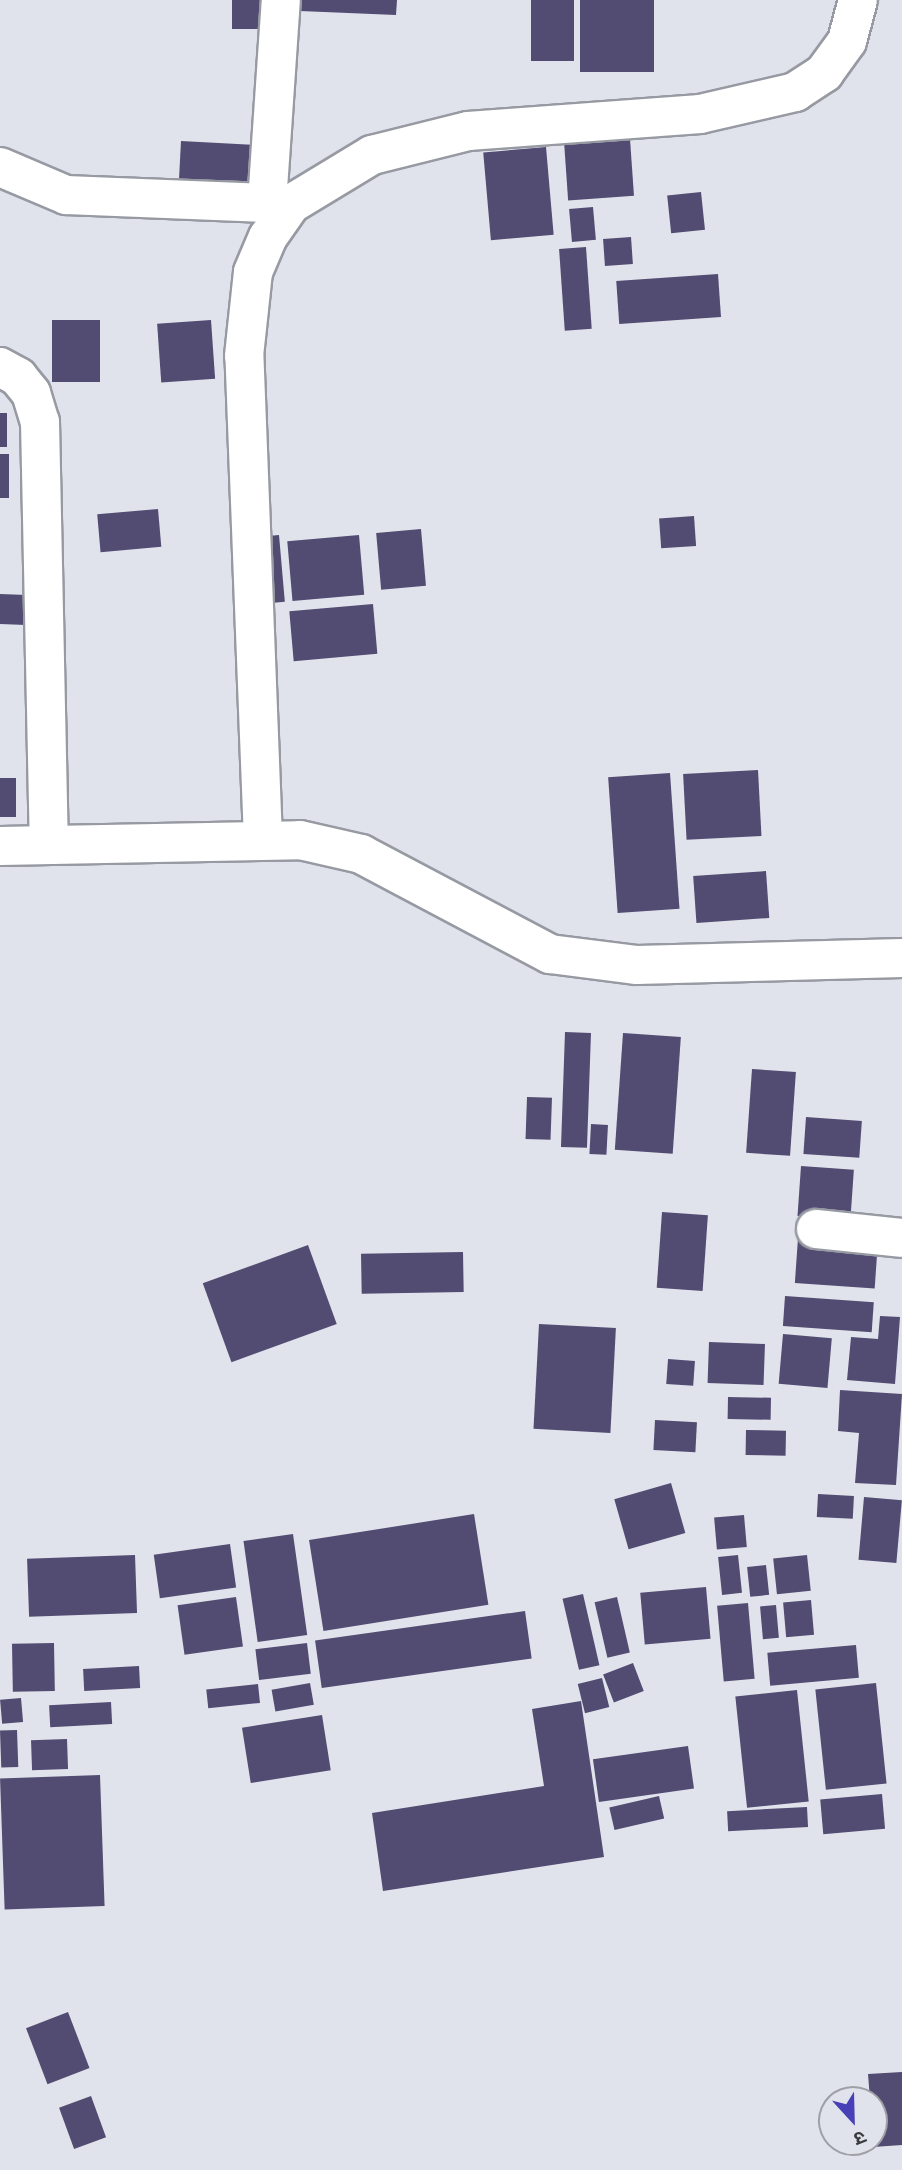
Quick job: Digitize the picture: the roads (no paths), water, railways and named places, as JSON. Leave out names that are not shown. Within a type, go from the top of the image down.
[{"type":"street","points":[[262,840],[244,356],[253,272],[279,204],[281,0]]},
{"type":"street","points":[[0,167],[66,195],[279,204],[372,155],[468,131],[700,114],[795,92],[824,73],[839,51],[858,0]]},
{"type":"street","points":[[0,367],[18,377],[31,393],[40,422],[49,844]]},
{"type":"street","points":[[0,846],[300,840],[360,854],[498,930],[550,954],[637,965],[902,958]]},
{"type":"street","points":[[816,1229],[902,1238]]}]
